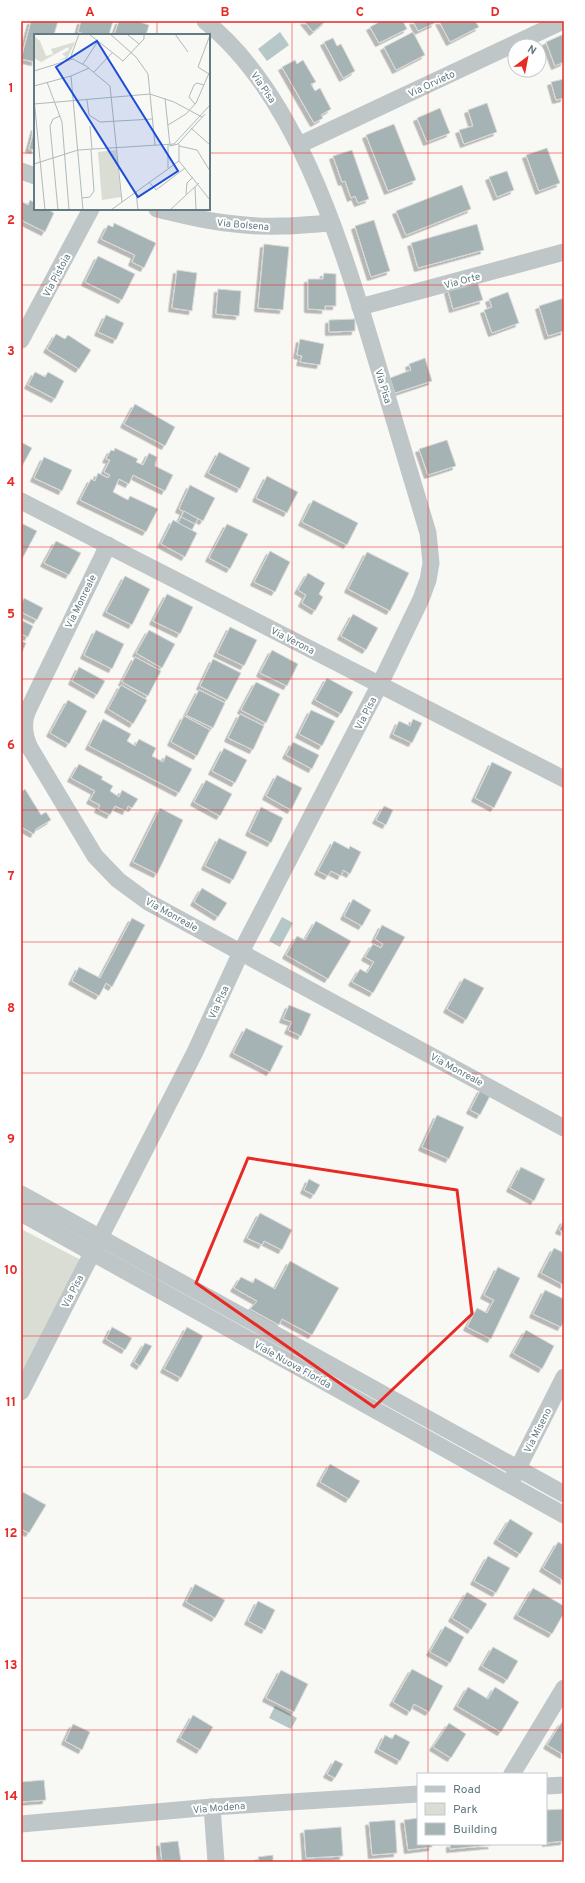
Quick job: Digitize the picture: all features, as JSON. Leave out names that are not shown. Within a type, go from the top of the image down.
[{"type":"street","name":"Via Pisa","points":[[21,1392],[195,1052],[241,952],[380,684],[423,594],[430,569],[431,550],[428,532],[360,307],[331,224],[299,145],[279,109],[253,71],[226,39],[205,21]]},
{"type":"street","name":"Via Orvieto","points":[[299,145],[563,21]]},
{"type":"street","points":[[21,171],[34,176]]},
{"type":"street","name":"Via Pistoia","points":[[21,340],[89,210]]},
{"type":"street","name":"Via Bolsena","points":[[161,210],[201,219],[246,225],[274,226],[331,224]]},
{"type":"street","name":"Via Orte","points":[[360,307],[564,252]]},
{"type":"street","name":"Via Verona","points":[[21,501],[564,779]]},
{"type":"street","name":"Via Monreale","points":[[108,545],[26,714],[24,724],[25,736],[34,755],[86,843],[100,862],[111,874],[131,891],[148,902],[564,1128]]},
{"type":"street","name":"Viale Nuova Florida","points":[[21,1194],[95,1245],[564,1515]]},
{"type":"street","name":"Viale Nuova Florida","points":[[21,1213],[95,1245],[518,1468],[564,1494]]},
{"type":"street","name":"Via Miseno","points":[[510,1484],[564,1377]]},
{"type":"street","points":[[513,1773],[564,1688]]},
{"type":"street","points":[[547,1786],[564,1785]]},
{"type":"street","name":"Via Modena","points":[[21,1824],[212,1806],[417,1794]]},
{"type":"street","points":[[212,1806],[216,1862]]},
{"type":"highlighted area","points":[[248,1158],[457,1190],[472,1314],[374,1407],[196,1283]]},
{"type":"green space","points":[[21,1229],[81,1260],[21,1379]]},
{"type":"shaded area","points":[[280,32],[289,45],[267,61],[258,49]]},
{"type":"shaded area","points":[[282,917],[293,923],[280,947],[269,941]]},
{"type":"shaded area","points":[[275,1706],[297,1718],[291,1729],[269,1718]]},
{"type":"building","points":[[31,21],[58,21],[54,34],[34,34],[34,62],[21,59]]},
{"type":"building","points":[[81,21],[113,21],[109,34],[85,34],[78,32]]},
{"type":"building","points":[[119,21],[137,21],[149,25],[146,34],[114,34]]},
{"type":"building","points":[[304,21],[326,21],[313,32]]},
{"type":"building","points":[[381,21],[403,21],[407,29],[379,43],[370,27]]},
{"type":"building","points":[[413,21],[434,21],[435,23],[418,31]]},
{"type":"building","points":[[439,21],[475,21],[479,27],[450,42]]},
{"type":"building","points":[[413,32],[425,55],[396,70],[384,47]]},
{"type":"building","points":[[564,34],[564,62],[555,66],[547,42]]},
{"type":"building","points":[[333,38],[337,46],[341,44],[355,71],[343,78],[324,42]]},
{"type":"building","points":[[295,60],[297,64],[303,60],[316,82],[311,84],[315,91],[320,88],[331,109],[321,115],[323,118],[314,123],[282,67]]},
{"type":"building","points":[[564,79],[564,98],[556,100],[551,82]]},
{"type":"building","points":[[487,103],[497,132],[464,144],[459,130],[473,126],[468,110]]},
{"type":"building","points":[[440,108],[450,133],[427,142],[417,118]]},
{"type":"building","points":[[394,124],[416,180],[388,191],[366,135]]},
{"type":"building","points":[[34,131],[34,150],[29,149]]},
{"type":"building","points":[[547,148],[560,183],[539,191],[526,155]]},
{"type":"building","points":[[352,150],[369,199],[358,203],[355,196],[351,198],[345,181],[342,182],[333,156]]},
{"type":"building","points":[[507,171],[514,190],[497,197],[489,177]]},
{"type":"building","points":[[462,185],[471,209],[406,235],[396,211]]},
{"type":"building","points":[[30,200],[34,202],[34,210],[49,210],[54,213],[45,232],[21,220],[21,201],[28,205]]},
{"type":"building","points":[[374,220],[390,271],[371,277],[355,226]]},
{"type":"building","points":[[114,223],[156,243],[144,268],[132,262],[135,255],[101,239],[108,225],[113,227]]},
{"type":"building","points":[[477,224],[484,250],[418,268],[411,243]]},
{"type":"building","points":[[264,244],[289,247],[283,310],[258,308]]},
{"type":"building","points":[[98,256],[135,274],[122,300],[85,282]]},
{"type":"building","points":[[177,270],[197,273],[192,311],[172,308]]},
{"type":"building","points":[[324,273],[336,274],[336,306],[325,306],[325,310],[308,309],[308,279],[323,279]]},
{"type":"building","points":[[477,281],[483,300],[453,309],[448,290]]},
{"type":"building","points":[[218,289],[241,291],[239,316],[216,314]]},
{"type":"building","points":[[508,292],[519,323],[492,333],[484,310],[492,307],[489,299]]},
{"type":"building","points":[[564,298],[564,331],[548,336],[539,306]]},
{"type":"building","points":[[106,315],[124,323],[116,340],[98,332]]},
{"type":"building","points":[[355,319],[355,331],[329,332],[329,320]]},
{"type":"building","points":[[56,334],[65,339],[68,335],[91,350],[79,369],[47,349]]},
{"type":"building","points":[[300,339],[324,344],[320,365],[300,362],[302,356],[297,355]]},
{"type":"building","points":[[425,358],[432,381],[395,393],[390,378],[411,370],[409,364]]},
{"type":"building","points":[[35,372],[45,377],[48,372],[64,381],[55,399],[28,385]]},
{"type":"building","points":[[135,404],[175,427],[165,446],[124,424]]},
{"type":"building","points":[[447,440],[456,466],[428,475],[419,449]]},
{"type":"building","points":[[21,442],[32,448],[21,468]]},
{"type":"building","points":[[115,448],[138,459],[136,462],[143,465],[149,453],[157,457],[155,466],[173,475],[165,491],[133,475],[129,484],[119,479],[113,492],[128,500],[130,496],[158,509],[146,532],[80,500],[91,479],[95,481],[98,473],[108,478],[110,475],[104,472],[110,460],[106,459],[111,450],[114,451]]},
{"type":"building","points":[[219,452],[250,468],[240,489],[208,473]]},
{"type":"building","points":[[44,457],[72,470],[62,491],[34,478]]},
{"type":"building","points":[[267,476],[298,492],[287,513],[256,498]]},
{"type":"building","points":[[190,485],[215,498],[203,521],[179,509]]},
{"type":"building","points":[[313,500],[358,523],[347,545],[302,522]]},
{"type":"building","points":[[184,511],[198,519],[195,524],[181,517]]},
{"type":"building","points":[[181,517],[195,524],[192,530],[178,523]]},
{"type":"building","points":[[173,520],[197,533],[185,557],[161,544]]},
{"type":"building","points":[[21,523],[37,531],[21,561]]},
{"type":"building","points":[[227,524],[248,534],[230,569],[209,558]]},
{"type":"building","points":[[56,541],[81,553],[69,575],[44,563]]},
{"type":"building","points":[[270,551],[290,562],[275,592],[254,582]]},
{"type":"building","points":[[367,552],[409,573],[390,611],[348,589]]},
{"type":"building","points":[[308,573],[325,583],[319,594],[323,597],[315,611],[302,603],[306,595],[298,590]]},
{"type":"building","points":[[125,576],[150,589],[132,625],[106,612]]},
{"type":"building","points":[[167,594],[193,607],[180,634],[153,621]]},
{"type":"building","points":[[24,598],[43,608],[37,620],[21,612],[21,604]]},
{"type":"building","points":[[353,614],[378,628],[366,650],[341,636]]},
{"type":"building","points":[[21,620],[33,626],[28,637],[21,634]]},
{"type":"building","points":[[230,627],[257,640],[244,666],[217,653]]},
{"type":"building","points":[[96,630],[124,644],[112,669],[84,655]]},
{"type":"building","points":[[149,630],[175,644],[162,668],[136,653]]},
{"type":"building","points":[[21,641],[26,643],[21,655]]},
{"type":"building","points":[[272,650],[298,664],[287,686],[260,673]]},
{"type":"building","points":[[135,657],[161,671],[148,696],[122,682]]},
{"type":"building","points":[[213,659],[241,673],[227,700],[200,686]]},
{"type":"building","points":[[79,667],[105,681],[97,695],[72,681]]},
{"type":"building","points":[[327,678],[353,692],[341,714],[315,700]]},
{"type":"building","points":[[256,682],[280,694],[266,723],[241,710]]},
{"type":"building","points":[[121,685],[147,700],[133,724],[108,709]]},
{"type":"building","points":[[199,690],[225,703],[213,728],[186,715]]},
{"type":"building","points":[[68,700],[87,711],[69,744],[50,733]]},
{"type":"building","points":[[311,710],[335,721],[322,746],[299,734]]},
{"type":"building","points":[[240,714],[264,726],[253,750],[228,738]]},
{"type":"building","points":[[184,716],[210,730],[197,756],[171,742]]},
{"type":"building","points":[[103,719],[131,734],[127,741],[135,746],[139,739],[156,748],[152,756],[163,762],[166,755],[192,769],[179,793],[89,746]]},
{"type":"building","points":[[413,719],[422,723],[412,743],[393,734],[399,721],[410,726]]},
{"type":"building","points":[[293,742],[319,755],[312,769],[286,755]]},
{"type":"building","points":[[224,748],[247,760],[235,783],[212,771]]},
{"type":"building","points":[[492,762],[512,772],[494,808],[475,798]]},
{"type":"building","points":[[79,764],[103,777],[101,779],[113,786],[110,791],[119,797],[122,790],[138,799],[132,808],[128,806],[126,811],[115,806],[110,815],[98,809],[100,805],[90,800],[95,791],[71,778]]},
{"type":"building","points":[[277,775],[302,788],[291,810],[266,796]]},
{"type":"building","points":[[206,780],[232,794],[220,816],[194,802]]},
{"type":"building","points":[[25,789],[41,815],[46,812],[51,820],[36,829],[34,834],[21,827],[21,792]]},
{"type":"building","points":[[384,806],[393,810],[386,825],[376,820]]},
{"type":"building","points":[[261,807],[283,818],[271,843],[249,832]]},
{"type":"building","points":[[160,808],[183,820],[157,874],[133,862]]},
{"type":"building","points":[[219,838],[247,852],[233,880],[205,866]]},
{"type":"building","points":[[334,841],[349,849],[350,846],[361,852],[350,874],[343,870],[341,876],[331,871],[328,876],[318,871]]},
{"type":"building","points":[[202,888],[227,903],[218,917],[194,902]]},
{"type":"building","points":[[353,899],[371,910],[362,926],[344,916]]},
{"type":"building","points":[[132,918],[145,925],[112,987],[106,983],[99,996],[72,981],[79,967],[100,978]]},
{"type":"building","points":[[316,921],[351,941],[328,979],[286,955],[297,936],[305,940]]},
{"type":"building","points":[[382,925],[405,937],[373,993],[352,982],[360,969],[367,973],[374,962],[365,957],[373,944],[381,948],[383,944],[375,939]]},
{"type":"building","points":[[464,978],[484,988],[466,1020],[447,1009]]},
{"type":"building","points":[[289,1005],[311,1014],[301,1036],[288,1030],[292,1022],[283,1019]]},
{"type":"building","points":[[246,1028],[283,1046],[270,1072],[233,1053]]},
{"type":"building","points":[[481,1089],[491,1094],[480,1115],[470,1110]]},
{"type":"building","points":[[437,1115],[464,1127],[449,1159],[422,1147]]},
{"type":"building","points":[[521,1167],[545,1179],[534,1201],[510,1188]]},
{"type":"building","points":[[309,1179],[320,1185],[314,1195],[304,1190]]},
{"type":"building","points":[[260,1213],[292,1230],[282,1250],[264,1241],[262,1245],[247,1238]]},
{"type":"building","points":[[564,1220],[564,1232],[559,1230]]},
{"type":"building","points":[[554,1248],[564,1253],[564,1285],[541,1273]]},
{"type":"building","points":[[290,1261],[339,1288],[312,1335],[282,1319],[279,1325],[250,1309],[257,1301],[234,1288],[241,1277],[253,1283],[255,1278],[275,1289]]},
{"type":"building","points":[[498,1267],[520,1278],[491,1339],[467,1327],[477,1308],[487,1313],[494,1300],[484,1295]]},
{"type":"building","points":[[545,1290],[564,1299],[564,1321],[561,1327],[533,1314]]},
{"type":"building","points":[[112,1327],[132,1338],[125,1350],[106,1339]]},
{"type":"building","points":[[187,1327],[203,1336],[181,1378],[164,1369]]},
{"type":"building","points":[[526,1330],[554,1346],[542,1369],[513,1353]]},
{"type":"building","points":[[145,1343],[152,1346],[140,1366],[134,1362]]},
{"type":"building","points":[[330,1464],[360,1481],[349,1499],[320,1482]]},
{"type":"building","points":[[23,1492],[46,1505],[29,1533],[21,1529],[21,1496]]},
{"type":"building","points":[[510,1519],[533,1533],[520,1554],[497,1540]]},
{"type":"building","points":[[558,1542],[564,1545],[564,1581],[543,1568]]},
{"type":"building","points":[[488,1556],[510,1568],[496,1593],[474,1581]]},
{"type":"building","points":[[195,1584],[225,1600],[215,1618],[186,1602]]},
{"type":"building","points":[[533,1588],[564,1606],[564,1613],[552,1634],[517,1615]]},
{"type":"building","points":[[467,1592],[487,1604],[471,1630],[452,1618]]},
{"type":"building","points":[[258,1601],[275,1610],[265,1630],[248,1621]]},
{"type":"building","points":[[445,1626],[464,1637],[450,1663],[430,1652]]},
{"type":"building","points":[[493,1647],[518,1661],[507,1680],[482,1666]]},
{"type":"building","points":[[412,1669],[443,1686],[429,1712],[414,1704],[410,1712],[393,1702]]},
{"type":"building","points":[[281,1670],[308,1684],[294,1712],[266,1698]]},
{"type":"building","points":[[468,1687],[488,1699],[495,1687],[519,1702],[501,1732],[457,1706]]},
{"type":"building","points":[[193,1715],[213,1727],[200,1750],[180,1738]]},
{"type":"building","points":[[562,1722],[564,1723],[564,1755],[547,1745]]},
{"type":"building","points":[[449,1723],[466,1734],[451,1758],[433,1747]]},
{"type":"building","points":[[73,1724],[90,1732],[82,1750],[65,1741]]},
{"type":"building","points":[[395,1734],[410,1742],[400,1761],[378,1749],[385,1735],[392,1739]]},
{"type":"building","points":[[335,1760],[343,1764],[335,1778],[327,1774]]},
{"type":"building","points":[[44,1780],[46,1800],[21,1802],[21,1782]]},
{"type":"building","points":[[564,1809],[564,1841],[547,1843],[547,1810]]},
{"type":"building","points":[[417,1818],[417,1845],[432,1845],[432,1847],[408,1850],[404,1820]]},
{"type":"building","points":[[395,1820],[397,1853],[372,1855],[369,1822]]},
{"type":"building","points":[[341,1827],[343,1856],[306,1858],[304,1830]]},
{"type":"building","points":[[178,1841],[181,1862],[162,1862],[160,1843]]},
{"type":"building","points":[[450,1845],[492,1845],[450,1849]]},
{"type":"building","points":[[273,1855],[273,1862],[259,1862],[258,1857]]}]
